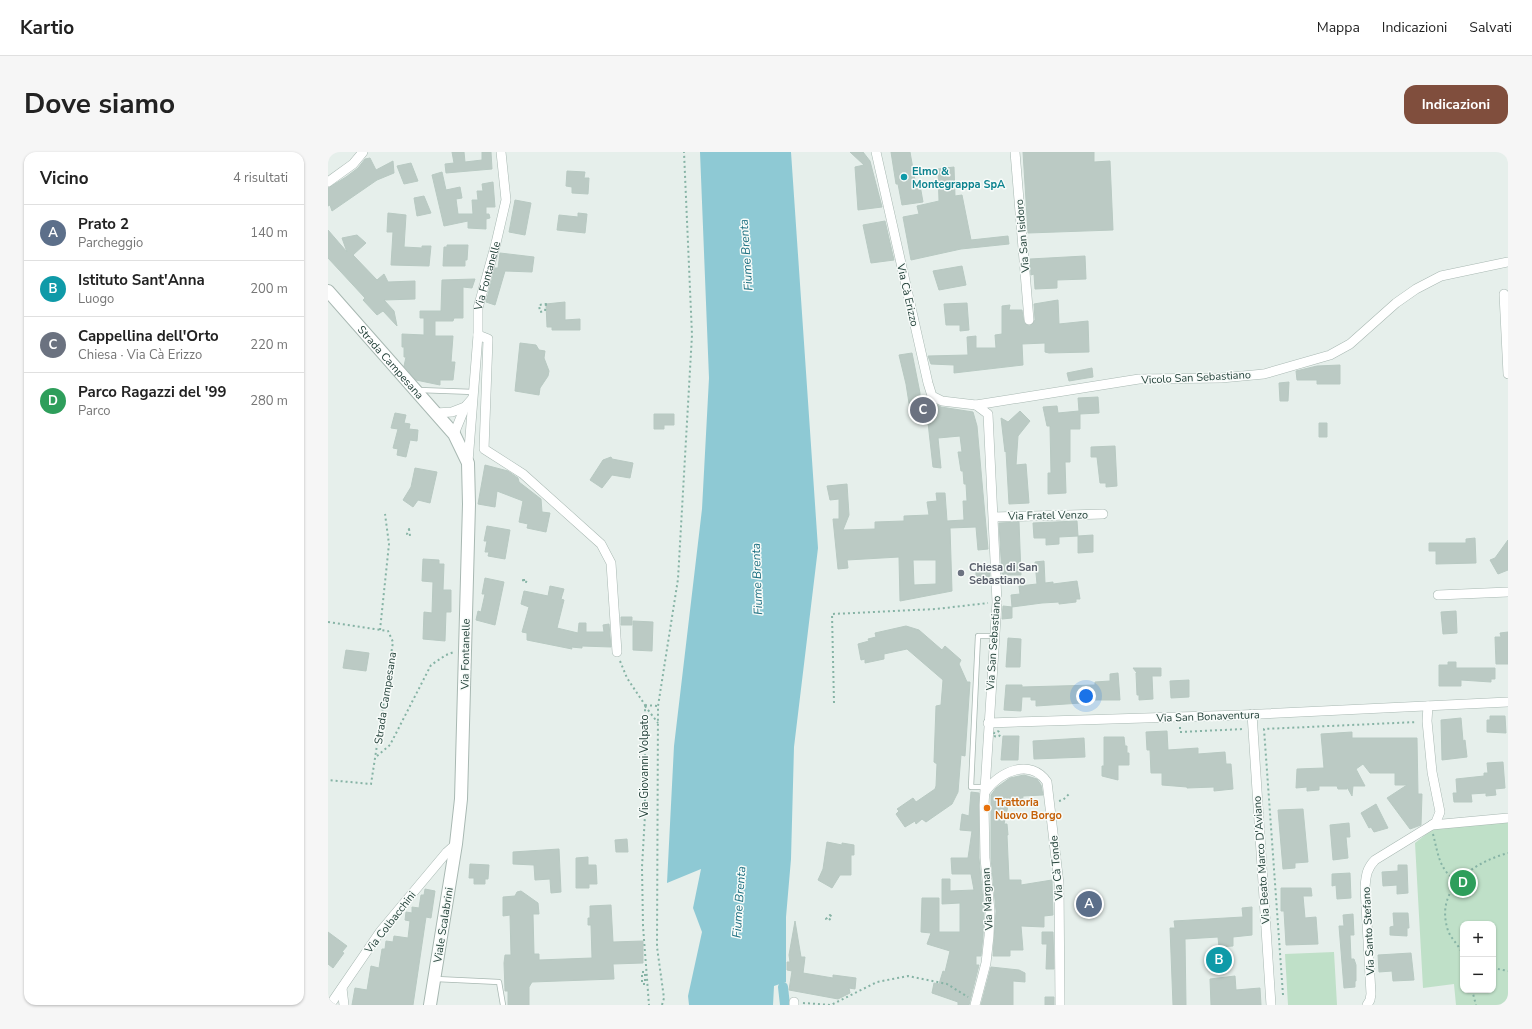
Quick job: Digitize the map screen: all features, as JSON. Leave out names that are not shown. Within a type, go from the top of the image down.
[{"type":"street","points":[[328,182],[353,164],[363,152]]},
{"type":"street","name":"Via Fontanelle","points":[[456,844],[461,799],[469,504],[468,463],[478,335],[478,308],[506,200],[501,152]]},
{"type":"street","name":"Via San Isidoro","points":[[1015,152],[1029,320]]},
{"type":"street","name":"Via Cà Erizzo","points":[[874,153],[932,396],[942,401],[976,405]]},
{"type":"street","name":"Vicolo San Sebastiano","points":[[976,405],[1139,380],[1221,378],[1264,374],[1305,363],[1330,355],[1350,344],[1396,303],[1416,288],[1441,276],[1508,262]]},
{"type":"street","name":"Strada Campesana","points":[[328,291],[436,413],[456,438]]},
{"type":"street","points":[[1504,294],[1508,374]]},
{"type":"street","points":[[478,335],[488,339],[484,449],[523,474],[601,544],[611,563],[617,652]]},
{"type":"street","points":[[470,434],[464,440],[456,438],[465,407],[473,396]]},
{"type":"street","name":"Via San Sebastiano","points":[[976,405],[988,414],[997,602],[985,789]]},
{"type":"street","points":[[436,413],[452,412],[465,407]]},
{"type":"street","name":"Via Fontanelle","points":[[456,438],[468,463]]},
{"type":"street","name":"Via Fratel Venzo","points":[[994,517],[1103,514]]},
{"type":"street","points":[[1438,595],[1508,592]]},
{"type":"street","name":"Via San Bonaventura","points":[[988,724],[1508,702]]},
{"type":"street","points":[[1428,706],[1427,721],[1432,772],[1440,812],[1436,822],[1432,825]]},
{"type":"street","name":"Via Beato Marco D'Aviano","points":[[1252,714],[1271,1005]]},
{"type":"street","name":"Via Cà Tonde","points":[[985,789],[996,778],[1017,770],[1029,769],[1041,774],[1047,782],[1059,884],[1060,1005]]},
{"type":"street","name":"Via Margnan","points":[[975,1003],[986,963],[990,918],[984,832],[985,789]]},
{"type":"street","name":"Via Santo Stefano","points":[[1367,1004],[1371,994],[1365,887],[1368,868],[1375,860],[1432,825],[1508,818]]},
{"type":"street","name":"Viale Scalabrini","points":[[430,1005],[456,844]]},
{"type":"street","name":"Via Colbacchini","points":[[330,1005],[380,932],[447,852],[456,844]]},
{"type":"street","points":[[342,988],[344,1005]]},
{"type":"lane","points":[[415,390],[473,396]]},
{"type":"lane","points":[[985,789],[971,787],[978,636],[994,636]]},
{"type":"lane","points":[[434,979],[500,982],[503,1005]]},
{"type":"path","points":[[662,1005],[664,998],[657,947],[658,706],[678,579],[692,335],[684,152]]},
{"type":"path","points":[[546,304],[546,311],[540,312],[539,305],[546,304]]},
{"type":"path","points":[[328,622],[380,630],[389,544],[385,514]]},
{"type":"path","points":[[834,703],[832,614],[936,609],[997,602]]},
{"type":"path","name":"Strada Campesana","points":[[328,780],[372,784],[393,642],[388,631],[380,630]]},
{"type":"path","points":[[376,756],[390,745],[431,665],[446,655],[465,648]]},
{"type":"path","name":"Via Giovanni Volpato","points":[[617,652],[627,678],[644,705],[644,815],[642,874],[643,926],[649,1005]]},
{"type":"path","points":[[644,705],[658,706]]},
{"type":"path","points":[[644,705],[658,723]]},
{"type":"path","points":[[1179,717],[1180,732],[1250,729]]},
{"type":"path","points":[[1283,995],[1264,729],[1427,721]]},
{"type":"path","points":[[1432,825],[1432,830],[1447,876],[1458,882]]},
{"type":"path","points":[[1460,949],[1447,929],[1445,919],[1449,896],[1465,873],[1476,865],[1508,853]]},
{"type":"path","points":[[1496,969],[1508,971]]},
{"type":"path","points":[[642,972],[645,972],[645,984],[642,984],[642,972]]},
{"type":"path","points":[[794,1003],[831,1005],[877,982],[908,976],[947,984],[975,1003]]},
{"type":"path","points":[[1473,993],[1476,1005]]},
{"type":"green space","points":[[1508,821],[1508,1005],[1456,1005],[1454,984],[1423,988],[1415,843],[1434,828]]},
{"type":"green space","points":[[1334,952],[1337,1005],[1288,1005],[1285,954]]},
{"type":"water","name":"Fiume Brenta","points":[[700,152],[791,152],[818,548],[794,747],[791,859],[786,917],[786,982],[774,986],[773,1005],[689,1005],[688,996],[702,932],[693,908],[701,869],[667,883],[674,746],[702,509],[709,378]]},
{"type":"building","points":[[452,152],[464,152],[465,162],[482,160],[482,152],[491,152],[492,169],[446,173],[445,164],[454,163]]},
{"type":"building","points":[[850,152],[863,152],[870,161],[882,207],[858,210],[855,167],[864,165]]},
{"type":"building","name":"Elmo & Montegrappa SpA","points":[[891,152],[910,152],[916,186],[920,185],[923,202],[902,205],[898,184],[896,184]]},
{"type":"building","points":[[1023,152],[1094,152],[1094,162],[1110,161],[1113,230],[1028,233]]},
{"type":"building","points":[[370,158],[376,170],[393,161],[394,173],[377,180],[332,211],[330,205],[328,206],[328,188],[358,168],[365,159]]},
{"type":"building","points":[[411,163],[418,181],[404,184],[397,166]]},
{"type":"building","points":[[954,167],[955,196],[962,195],[971,240],[1008,236],[1009,244],[961,249],[911,260],[903,217],[919,214],[917,206],[939,201],[938,169]]},
{"type":"building","points":[[567,171],[585,172],[584,178],[589,178],[588,194],[572,193],[572,187],[566,186]]},
{"type":"building","points":[[442,172],[446,190],[460,187],[462,198],[456,199],[458,214],[473,214],[472,200],[478,200],[477,191],[483,191],[482,184],[493,182],[495,207],[486,207],[486,214],[489,214],[490,218],[486,219],[486,229],[468,228],[468,221],[444,226],[432,175]]},
{"type":"building","points":[[424,196],[431,213],[417,216],[414,198]]},
{"type":"building","points":[[515,200],[531,203],[525,235],[509,232]]},
{"type":"building","points":[[388,213],[406,215],[404,247],[422,248],[422,246],[431,246],[429,266],[391,265],[393,232],[387,232]]},
{"type":"building","points":[[578,213],[587,214],[585,233],[557,230],[559,215],[578,217]]},
{"type":"building","points":[[885,221],[894,260],[871,263],[863,225]]},
{"type":"building","points":[[328,230],[347,252],[342,238],[357,235],[366,243],[353,255],[377,280],[384,274],[388,282],[415,281],[415,299],[384,300],[394,311],[397,326],[383,311],[377,315],[363,300],[365,298],[328,258]]},
{"type":"building","points":[[447,245],[468,245],[465,266],[443,266],[444,247],[447,247]]},
{"type":"building","points":[[500,253],[534,257],[532,272],[505,271],[495,305],[486,302],[495,268],[498,268]]},
{"type":"building","points":[[1085,256],[1086,279],[1057,280],[1057,288],[1035,289],[1034,274],[1031,275],[1030,259]]},
{"type":"building","points":[[962,266],[966,285],[939,290],[933,271]]},
{"type":"building","points":[[475,279],[472,288],[463,287],[463,318],[454,318],[453,321],[435,321],[435,336],[453,336],[451,362],[455,362],[453,380],[440,380],[440,385],[416,380],[404,366],[406,357],[404,357],[404,347],[402,347],[402,334],[424,335],[424,318],[420,318],[420,311],[441,311],[442,280]]},
{"type":"building","points":[[1058,300],[1059,324],[1088,321],[1089,352],[1049,353],[1045,352],[1045,343],[1022,344],[1023,365],[954,373],[954,365],[931,364],[928,356],[968,355],[967,337],[976,336],[976,348],[996,348],[995,335],[1002,334],[1002,306],[1010,305],[1009,310],[1022,310],[1024,323],[1030,326],[1035,320],[1034,304]]},
{"type":"building","points":[[565,302],[565,320],[580,319],[580,330],[552,330],[552,327],[547,327],[546,304]]},
{"type":"building","points":[[967,303],[969,330],[960,331],[960,325],[946,325],[944,304]]},
{"type":"building","points":[[520,343],[536,345],[539,350],[545,351],[544,358],[549,371],[548,376],[540,388],[539,395],[515,391]]},
{"type":"building","points":[[912,353],[920,393],[920,404],[935,404],[941,407],[973,412],[977,426],[988,549],[978,550],[976,527],[950,528],[952,591],[900,601],[899,557],[847,560],[848,568],[838,569],[833,519],[839,519],[839,499],[830,500],[827,486],[847,484],[849,515],[843,530],[875,529],[875,522],[904,521],[904,516],[929,515],[927,502],[937,501],[936,493],[945,493],[947,521],[964,520],[963,501],[967,501],[966,484],[964,484],[963,471],[961,471],[958,452],[962,452],[960,436],[938,438],[941,468],[933,467],[927,414],[911,416],[906,384],[899,355]],"holes":[[[913,560],[936,560],[936,584],[914,585]]]},
{"type":"building","points":[[1340,365],[1340,384],[1317,384],[1317,380],[1297,380],[1296,371],[1317,366]]},
{"type":"building","points":[[1092,368],[1093,377],[1069,381],[1067,373]]},
{"type":"building","points":[[1289,382],[1288,401],[1280,401],[1279,383]]},
{"type":"building","points":[[1098,397],[1099,413],[1080,414],[1080,429],[1070,429],[1070,462],[1065,462],[1066,493],[1048,494],[1048,473],[1051,473],[1050,426],[1047,426],[1043,407],[1057,406],[1058,413],[1079,411],[1078,398]]},
{"type":"building","points":[[1020,411],[1030,421],[1018,436],[1016,465],[1026,464],[1029,503],[1009,504],[1006,451],[1005,452],[1001,418],[1008,422]]},
{"type":"building","points":[[395,413],[406,415],[404,423],[410,424],[409,429],[418,430],[417,441],[410,440],[406,457],[397,455],[398,449],[393,448],[398,429],[391,428]]},
{"type":"building","points":[[654,414],[674,414],[674,425],[664,425],[664,429],[654,429]]},
{"type":"building","points":[[1319,423],[1327,423],[1327,437],[1319,437]]},
{"type":"building","points":[[1115,446],[1117,486],[1106,487],[1106,483],[1100,483],[1097,457],[1091,457],[1091,447]]},
{"type":"building","points":[[611,457],[612,459],[633,463],[630,478],[612,475],[602,488],[590,480],[603,460]]},
{"type":"building","points":[[485,465],[508,471],[518,478],[519,482],[541,499],[542,512],[550,513],[546,532],[527,528],[528,524],[519,522],[523,501],[497,491],[495,507],[478,504]]},
{"type":"building","points":[[415,468],[437,472],[430,503],[418,500],[413,507],[403,500],[411,487]]},
{"type":"building","points":[[1077,521],[1078,536],[1059,537],[1059,544],[1046,545],[1046,538],[1034,538],[1033,523]]},
{"type":"building","points":[[1019,522],[1021,575],[1002,575],[999,523]]},
{"type":"building","points":[[487,526],[510,530],[505,559],[488,556],[489,552],[485,552],[487,541],[484,541]]},
{"type":"building","points":[[1093,535],[1093,552],[1078,553],[1078,536]]},
{"type":"building","points":[[1475,538],[1476,563],[1436,564],[1436,551],[1429,551],[1429,543],[1466,543],[1466,539]]},
{"type":"building","points":[[1508,540],[1508,570],[1498,574],[1490,560],[1495,558]]},
{"type":"building","points":[[423,559],[439,560],[439,564],[444,564],[443,590],[451,590],[451,612],[446,612],[445,641],[423,639],[424,612],[432,613],[433,582],[422,581]]},
{"type":"building","points":[[1044,561],[1045,583],[1053,582],[1053,584],[1077,581],[1080,599],[1076,599],[1076,602],[1059,604],[1059,602],[1042,603],[1012,607],[1011,595],[1020,594],[1019,586],[1037,584],[1035,562]]},
{"type":"building","points":[[989,569],[990,579],[976,580],[976,571]]},
{"type":"building","points":[[485,578],[504,582],[495,625],[476,620],[478,611],[481,612],[485,594],[482,594]]},
{"type":"building","points":[[550,586],[564,589],[561,599],[564,600],[557,628],[578,633],[579,623],[586,623],[586,632],[604,632],[603,625],[609,624],[611,647],[582,646],[582,648],[571,647],[572,649],[527,640],[527,633],[522,632],[529,607],[521,604],[524,591],[548,596]]},
{"type":"building","points":[[1003,606],[1012,607],[1012,618],[1002,619]]},
{"type":"building","points":[[1456,611],[1457,633],[1443,634],[1441,612]]},
{"type":"building","points":[[621,617],[632,617],[632,625],[621,625]]},
{"type":"building","points":[[633,621],[653,622],[652,651],[633,650]]},
{"type":"building","points":[[906,626],[919,630],[942,650],[945,646],[961,660],[959,664],[967,682],[970,682],[965,756],[961,755],[958,792],[952,804],[926,822],[922,819],[916,824],[915,821],[905,827],[896,814],[899,811],[897,809],[913,798],[916,802],[935,789],[936,786],[937,764],[934,762],[936,706],[941,705],[943,680],[907,649],[884,654],[884,659],[865,663],[865,659],[861,660],[858,644],[876,637],[875,633]]},
{"type":"building","points":[[1508,632],[1508,664],[1496,664],[1495,637],[1501,637],[1500,633]]},
{"type":"building","points":[[1008,638],[1021,639],[1020,667],[1006,667]]},
{"type":"building","points":[[346,650],[369,653],[366,671],[343,668]]},
{"type":"building","points":[[1448,662],[1456,662],[1456,668],[1495,668],[1495,679],[1491,679],[1491,682],[1461,680],[1461,686],[1439,686],[1439,665],[1448,665]]},
{"type":"building","points":[[1133,668],[1161,668],[1161,676],[1152,676],[1153,699],[1139,700],[1139,695],[1137,695],[1137,673]]},
{"type":"building","points":[[1118,673],[1120,700],[1081,700],[1081,703],[1036,706],[1036,700],[1031,700],[1031,697],[1022,697],[1021,711],[1004,710],[1006,685],[1022,685],[1022,687],[1095,685],[1095,682],[1110,681],[1110,674]]},
{"type":"building","points":[[1189,680],[1189,697],[1171,698],[1170,681]]},
{"type":"building","points":[[1490,716],[1505,716],[1506,733],[1487,732],[1487,720],[1490,720]]},
{"type":"building","points":[[1461,718],[1463,741],[1465,740],[1467,757],[1442,760],[1441,720]]},
{"type":"building","points":[[1167,731],[1168,750],[1198,748],[1198,754],[1225,752],[1226,764],[1231,764],[1233,789],[1214,791],[1214,787],[1187,788],[1162,785],[1162,773],[1151,773],[1150,750],[1147,750],[1146,732]]},
{"type":"building","points":[[1352,732],[1352,738],[1417,738],[1418,794],[1422,794],[1421,825],[1410,829],[1387,798],[1407,785],[1395,785],[1395,773],[1370,773],[1363,764],[1356,769],[1365,786],[1353,786],[1352,796],[1347,787],[1347,789],[1338,789],[1337,786],[1319,786],[1319,790],[1307,791],[1307,787],[1296,788],[1297,769],[1324,768],[1321,734]]},
{"type":"building","points":[[1003,736],[1019,736],[1018,760],[1001,760]]},
{"type":"building","points":[[1104,737],[1124,737],[1125,746],[1127,746],[1127,753],[1129,753],[1129,765],[1118,765],[1118,780],[1102,776],[1102,766],[1104,766]]},
{"type":"building","points":[[1084,738],[1085,757],[1034,759],[1033,741]]},
{"type":"building","points":[[1503,762],[1505,788],[1495,789],[1496,795],[1486,796],[1486,793],[1471,794],[1472,802],[1454,802],[1453,793],[1457,793],[1456,779],[1484,776],[1484,773],[1488,773],[1487,763]]},
{"type":"building","points":[[1024,775],[1037,779],[1041,785],[1043,795],[1023,796],[1022,806],[1008,806],[1004,824],[1007,824],[1008,835],[1009,880],[1021,880],[1021,885],[1052,880],[1053,915],[1044,916],[1044,927],[1021,926],[1023,950],[1010,950],[1010,956],[993,956],[996,911],[991,858],[991,795],[996,788],[1010,778]]},
{"type":"building","points":[[971,792],[979,793],[979,858],[984,911],[983,936],[981,956],[976,956],[976,965],[979,965],[969,1005],[958,1005],[958,1002],[932,993],[934,983],[939,984],[943,971],[945,972],[950,951],[927,944],[931,933],[921,932],[922,898],[939,898],[939,932],[960,932],[960,903],[942,904],[942,879],[950,879],[950,891],[974,890],[971,874],[952,874],[951,858],[968,858],[972,831],[960,830],[962,814],[969,816]]},
{"type":"building","points":[[1376,804],[1388,828],[1374,832],[1371,827],[1369,828],[1361,813]]},
{"type":"building","points":[[1303,809],[1308,862],[1295,863],[1295,868],[1283,869],[1278,810]]},
{"type":"building","points":[[1349,823],[1350,837],[1346,837],[1348,858],[1333,860],[1330,825]]},
{"type":"building","points":[[627,839],[628,852],[616,852],[615,840]]},
{"type":"building","points":[[827,842],[842,845],[842,843],[854,845],[854,855],[851,855],[851,875],[840,875],[832,888],[818,880],[823,869]]},
{"type":"building","points":[[559,849],[561,892],[551,893],[550,879],[535,880],[534,865],[513,864],[513,852]]},
{"type":"building","points":[[588,857],[588,865],[596,865],[597,884],[589,884],[589,888],[576,888],[576,858]]},
{"type":"building","points":[[470,864],[489,865],[488,879],[485,879],[485,884],[474,884],[474,878],[469,878]]},
{"type":"building","points":[[1398,865],[1407,865],[1408,893],[1397,894],[1397,885],[1383,886],[1382,872],[1398,871]]},
{"type":"building","points":[[1350,873],[1351,898],[1337,899],[1336,885],[1332,886],[1332,874]]},
{"type":"building","points":[[1281,888],[1311,888],[1312,896],[1303,896],[1305,918],[1316,917],[1318,944],[1286,945],[1284,911],[1281,911]]},
{"type":"building","points":[[425,889],[435,891],[431,918],[426,917],[413,1005],[352,1005],[355,988],[367,990],[371,966],[379,968],[382,949],[385,949],[386,941],[393,942],[394,936],[408,938],[410,921],[405,920],[406,912],[412,913],[412,907],[419,908],[421,895],[424,895]]},
{"type":"building","points":[[521,891],[538,903],[539,914],[533,914],[534,954],[539,954],[539,960],[592,958],[591,925],[588,925],[588,918],[590,918],[590,906],[611,905],[613,942],[643,941],[643,963],[613,964],[614,979],[532,982],[529,987],[529,1005],[508,1005],[508,991],[505,991],[504,963],[505,955],[511,955],[510,915],[503,916],[503,897],[515,896],[517,892]]},
{"type":"building","points":[[1252,907],[1252,935],[1233,937],[1233,946],[1219,947],[1218,937],[1185,939],[1186,1005],[1173,1005],[1170,928],[1175,928],[1174,921],[1243,917],[1242,908]]},
{"type":"building","points":[[1393,913],[1408,913],[1409,928],[1407,928],[1407,936],[1390,935],[1390,927],[1394,926]]},
{"type":"building","points":[[1353,914],[1354,935],[1350,935],[1351,959],[1354,959],[1356,965],[1356,981],[1355,987],[1344,988],[1339,926],[1344,926],[1343,915]]},
{"type":"building","points":[[795,921],[801,957],[805,957],[803,973],[833,978],[833,975],[856,978],[855,989],[849,988],[850,993],[838,999],[789,990],[792,971],[787,970],[787,962],[790,962],[789,955]]},
{"type":"building","points":[[328,932],[347,946],[342,952],[344,953],[333,968],[328,964]]},
{"type":"building","points":[[1042,932],[1053,932],[1054,969],[1046,969],[1047,944],[1042,944]]},
{"type":"building","points":[[1411,953],[1414,980],[1393,981],[1392,971],[1379,972],[1378,955]]},
{"type":"building","points":[[991,967],[1019,970],[1025,973],[1025,982],[1013,981],[1013,1005],[981,1005]]},
{"type":"building","points":[[1235,976],[1236,990],[1260,988],[1261,1005],[1211,1005],[1210,979]]},
{"type":"building","points":[[1045,997],[1054,997],[1054,1005],[1045,1005]]},
{"type":"waterway","points":[[783,987],[785,1005]]},
{"type":"place","name":"Elmo & Montegrappa SpA","points":[[904,177]]},
{"type":"place","name":"Cappellina dell'Orto","points":[[923,410]]},
{"type":"place","name":"Chiesa di San Sebastiano","points":[[961,573]]},
{"type":"place","name":"Trattoria Nuovo Borgo","points":[[987,808]]},
{"type":"place","name":"Parco Ragazzi del '99","points":[[1463,883]]},
{"type":"place","name":"Prato 2","points":[[1089,904]]},
{"type":"place","name":"Istituto Sant'Anna","points":[[1219,960]]}]
